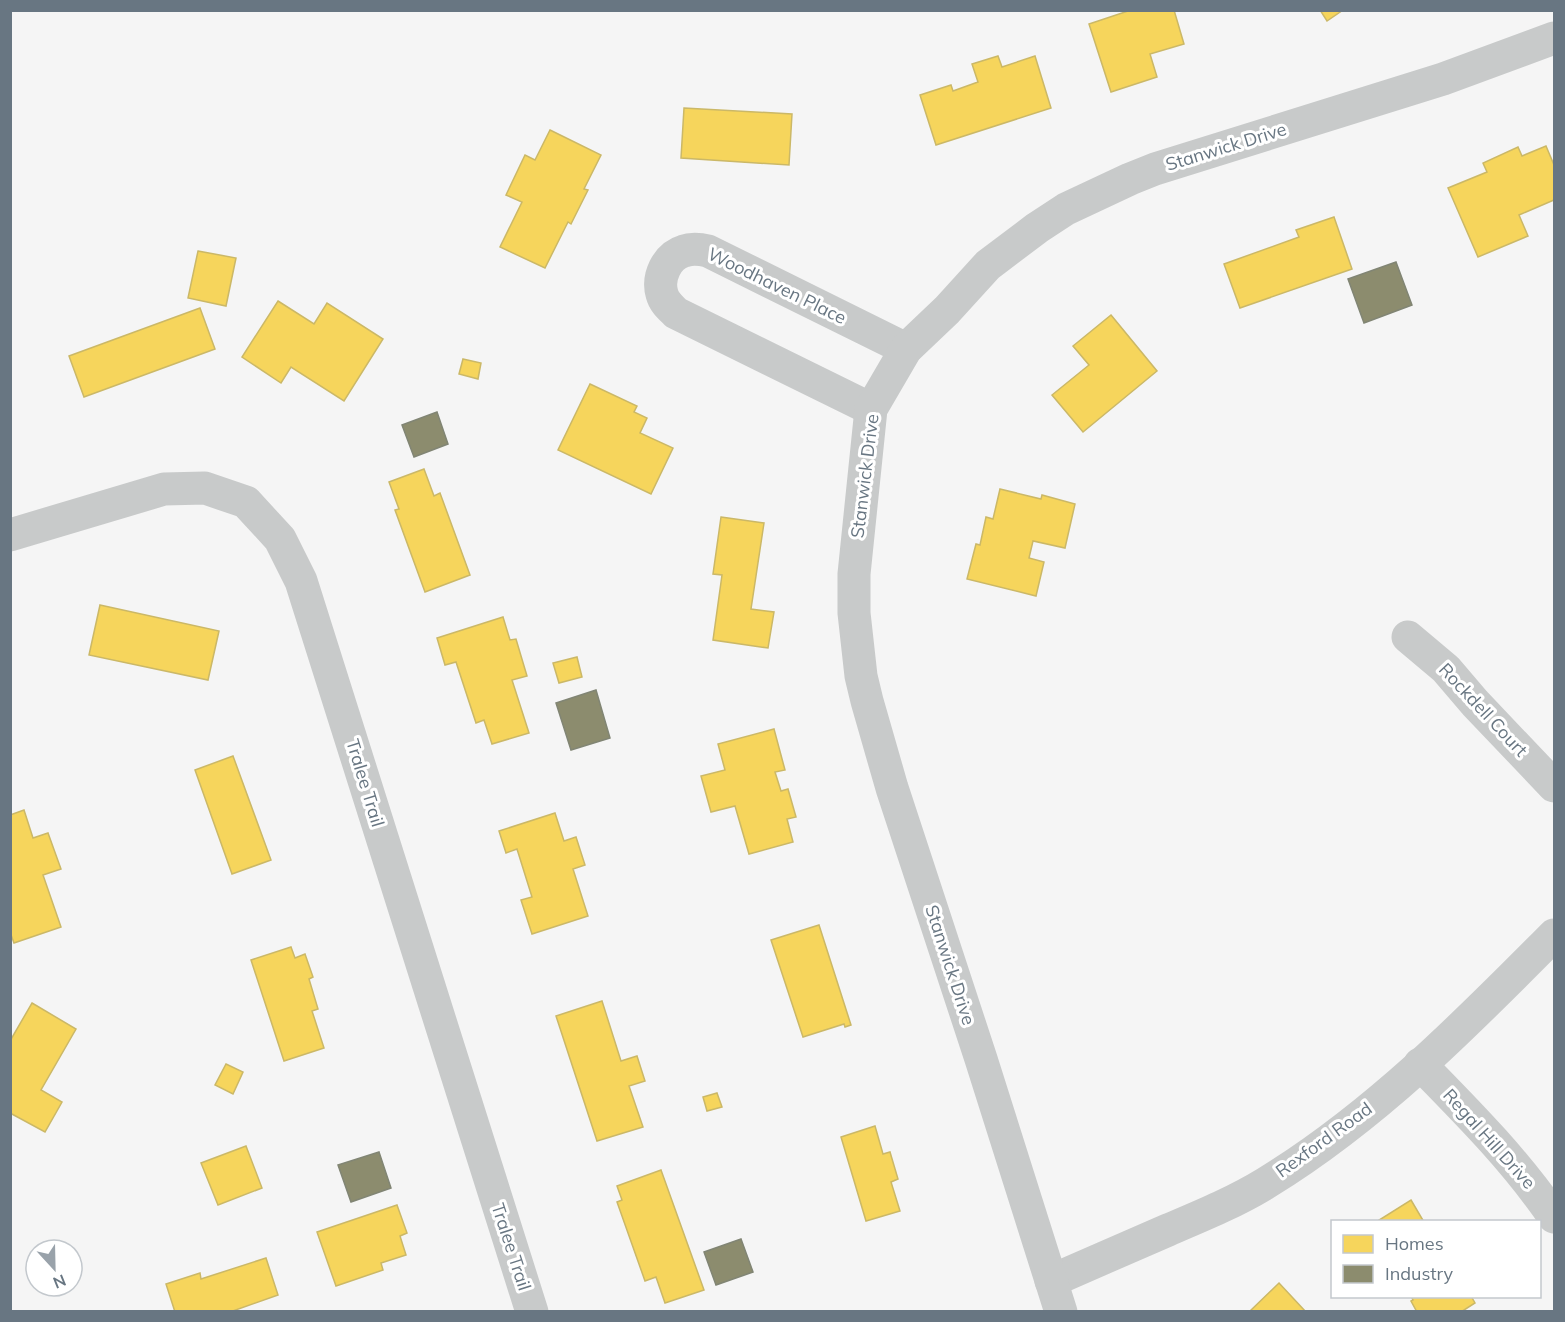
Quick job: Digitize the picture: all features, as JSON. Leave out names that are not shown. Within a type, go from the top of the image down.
[{"type":"street","name":"Stanwick Drive","points":[[1061,1311],[892,788],[861,676],[854,613],[854,574],[871,409],[906,349],[947,310],[988,265],[1066,209],[1155,169],[1443,79],[1554,38]]},
{"type":"street","name":"Woodhaven Place","points":[[871,409],[676,313],[667,304],[662,293],[660,280],[664,267],[683,251],[708,250],[906,349]]},
{"type":"street","name":"Tralee Trail","points":[[10,535],[164,489],[205,488],[246,502],[280,539],[301,581],[532,1311]]},
{"type":"street","name":"Rockdell Court","points":[[1408,637],[1446,669],[1475,704],[1554,786]]},
{"type":"street","name":"Rexford Road","points":[[1051,1281],[1215,1210],[1264,1184],[1310,1155],[1361,1116],[1473,1017],[1554,935]]},
{"type":"street","name":"Regal Hill Drive","points":[[1420,1064],[1487,1132],[1533,1187],[1554,1217]]},
{"type":"building: Homes","points":[[1131,10],[1174,10],[1184,44],[1150,54],[1157,77],[1111,92],[1089,24]]},
{"type":"building: Homes","points":[[1320,10],[1343,10],[1327,21]]},
{"type":"building: Homes","points":[[998,56],[1002,67],[1035,56],[1051,108],[936,145],[920,95],[951,85],[953,91],[978,82],[972,64]]},
{"type":"building: Homes","points":[[684,108],[792,114],[789,165],[681,158]]},
{"type":"building: Homes","points":[[550,130],[601,155],[584,189],[588,190],[571,224],[568,222],[545,268],[500,247],[522,202],[506,195],[525,155],[535,160]]},
{"type":"building: Homes","points":[[1546,146],[1554,165],[1554,200],[1519,215],[1528,236],[1478,257],[1448,188],[1487,172],[1483,163],[1518,147],[1522,156]]},
{"type":"building: Homes","points":[[1334,217],[1352,269],[1240,308],[1224,264],[1299,237],[1296,230]]},
{"type":"building: Homes","points":[[198,251],[236,258],[226,306],[188,298]]},
{"type":"building: Homes","points":[[278,301],[314,324],[327,303],[383,339],[344,401],[291,367],[281,383],[242,357]]},
{"type":"building: Homes","points":[[200,308],[215,349],[84,397],[69,356]]},
{"type":"building: Homes","points":[[1111,315],[1157,371],[1083,432],[1052,395],[1089,365],[1073,346]]},
{"type":"building: Homes","points":[[463,359],[481,363],[478,379],[459,374]]},
{"type":"building: Homes","points":[[590,384],[637,406],[634,412],[647,418],[640,433],[673,448],[651,494],[558,450]]},
{"type":"building: Homes","points":[[424,469],[434,496],[440,493],[470,575],[425,592],[395,510],[399,509],[389,482]]},
{"type":"building: Homes","points":[[1000,489],[1041,499],[1042,495],[1075,504],[1065,548],[1033,541],[1029,558],[1044,562],[1036,596],[967,579],[976,544],[980,545],[986,517],[993,519]]},
{"type":"building: Homes","points":[[721,517],[764,523],[751,609],[774,612],[768,648],[713,640],[722,575],[713,574]]},
{"type":"building: Homes","points":[[100,605],[219,631],[208,680],[89,655]]},
{"type":"building: Homes","points":[[503,617],[510,640],[516,639],[527,676],[512,680],[529,733],[492,744],[484,720],[476,723],[456,662],[445,665],[437,638]]},
{"type":"building: Homes","points":[[577,657],[582,677],[559,683],[553,663]]},
{"type":"building: Homes","points":[[774,729],[785,770],[775,772],[781,791],[788,789],[796,817],[787,819],[793,842],[749,854],[735,806],[711,812],[701,776],[725,770],[718,744]]},
{"type":"building: Homes","points":[[233,756],[271,860],[232,874],[195,770]]},
{"type":"building: Homes","points":[[24,810],[33,838],[48,833],[61,869],[43,875],[61,927],[14,943],[10,932],[10,815]]},
{"type":"building: Homes","points":[[555,813],[564,841],[576,837],[585,865],[573,869],[588,916],[532,934],[521,900],[532,897],[517,849],[506,853],[499,831]]},
{"type":"building: Homes","points":[[819,925],[851,1025],[845,1027],[844,1024],[803,1037],[771,940]]},
{"type":"building: Homes","points":[[291,947],[295,958],[305,954],[313,977],[309,979],[318,1009],[312,1011],[324,1048],[284,1061],[251,960]]},
{"type":"building: Homes","points":[[602,1001],[621,1061],[637,1056],[645,1081],[629,1086],[643,1127],[597,1141],[556,1016]]},
{"type":"building: Homes","points":[[32,1003],[76,1029],[41,1090],[62,1102],[45,1132],[10,1113],[10,1041]]},
{"type":"building: Homes","points":[[226,1064],[243,1072],[233,1094],[215,1085]]},
{"type":"building: Homes","points":[[717,1093],[722,1107],[707,1111],[703,1097]]},
{"type":"building: Homes","points":[[875,1126],[883,1154],[890,1152],[898,1179],[891,1182],[900,1211],[866,1221],[841,1137]]},
{"type":"building: Homes","points":[[246,1146],[262,1188],[218,1205],[201,1163]]},
{"type":"building: Homes","points":[[661,1170],[704,1290],[665,1303],[656,1277],[645,1281],[617,1202],[622,1200],[617,1186]]},
{"type":"building: Homes","points":[[1411,1200],[1423,1220],[1379,1220]]},
{"type":"building: Homes","points":[[397,1205],[407,1233],[400,1236],[406,1255],[381,1263],[383,1270],[336,1286],[317,1232]]},
{"type":"building: Homes","points":[[266,1258],[278,1295],[230,1312],[175,1312],[166,1284],[200,1273],[201,1279]]},
{"type":"building: Homes","points":[[1279,1283],[1306,1312],[1249,1312]]},
{"type":"building: Homes","points":[[1412,1298],[1472,1298],[1475,1303],[1461,1312],[1417,1312],[1411,1301]]},
{"type":"building: Industry","points":[[1396,262],[1412,305],[1364,323],[1348,279]]},
{"type":"building: Industry","points":[[437,412],[448,444],[414,457],[402,425]]},
{"type":"building: Industry","points":[[596,690],[610,738],[571,750],[556,703]]},
{"type":"building: Industry","points":[[379,1152],[391,1188],[351,1202],[338,1165]]},
{"type":"building: Industry","points":[[741,1239],[753,1272],[716,1285],[704,1252]]}]
